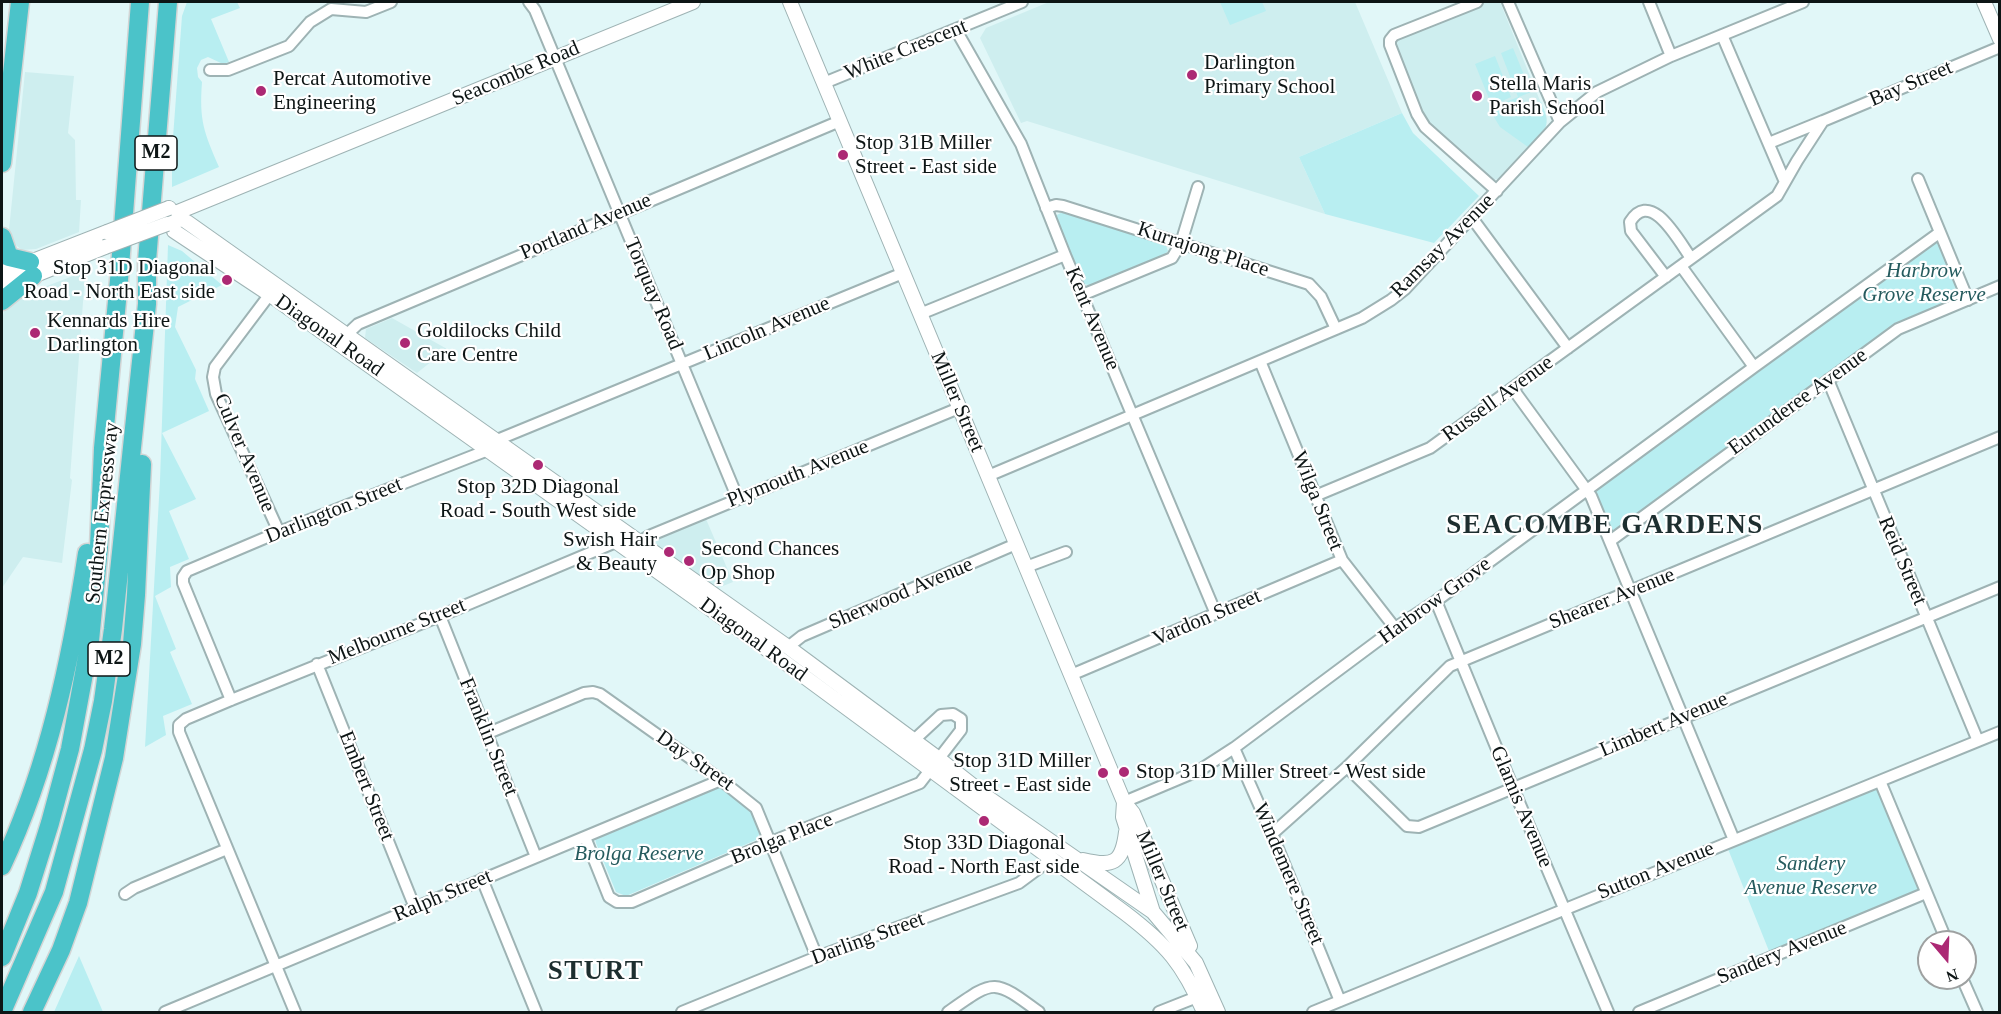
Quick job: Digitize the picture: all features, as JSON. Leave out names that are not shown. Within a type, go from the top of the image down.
[{"type":"highway","points":[[2,163],[9,32],[20,2]]},
{"type":"highway","name":"Southern Expressway","points":[[2,957],[28,893],[50,823],[70,749],[90,641],[99,546],[103,448],[119,280],[140,2]]},
{"type":"highway","name":"Southern Expressway","points":[[5,1006],[54,892],[81,799],[101,711],[113,629],[147,304],[147,261],[168,2]]},
{"type":"highway","points":[[2,237],[9,257],[32,269],[2,302]]},
{"type":"highway","points":[[32,1012],[61,950],[78,903],[107,790],[120,726],[136,595],[146,411],[147,304]]},
{"type":"highway","name":"M2","points":[[2,866],[38,773],[55,718],[71,652],[103,448]]},
{"type":"main road","name":"Seacombe Road","points":[[2,273],[32,269],[105,247],[169,215],[693,2]]},
{"type":"main road","name":"Miller Street","points":[[790,2],[1124,802],[1133,813],[1196,963]]},
{"type":"main road","points":[[1984,2],[2000,39]]},
{"type":"main road","name":"Seacombe Road","points":[[2,286],[107,232],[169,215]]},
{"type":"main road","name":"Diagonal Road","points":[[169,215],[188,222],[273,290],[493,445],[935,764],[1049,857],[1138,923],[1172,953],[1183,969],[1204,1012]]},
{"type":"main road","name":"Diagonal Road","points":[[620,537],[638,543],[783,653],[914,740],[935,764],[1058,845],[1153,912],[1196,963],[1218,1012]]},
{"type":"main road","name":"Miller Street","points":[[1124,802],[1123,817],[1126,830],[1153,912],[1172,953]]},
{"type":"main road","points":[[1078,859],[1096,863],[1116,860],[1121,855],[1126,830]]},
{"type":"main road","points":[[1049,857],[1058,845]]},
{"type":"street","points":[[210,70],[228,70],[289,46],[309,22],[331,9],[366,12],[391,2]]},
{"type":"street","name":"Torquay Road","points":[[529,2],[535,10],[555,57],[738,499]]},
{"type":"street","name":"White Crescent","points":[[824,83],[1022,2]]},
{"type":"street","points":[[1477,2],[1394,35],[1390,40],[1390,45],[1417,114],[1425,128],[1497,191]]},
{"type":"street","points":[[1508,2],[1560,122]]},
{"type":"street","points":[[1649,2],[1671,56]]},
{"type":"street","name":"Ramsay Avenue","points":[[988,476],[1362,318],[1405,289],[1560,122],[1597,92],[1671,56],[1803,2]]},
{"type":"street","name":"Kent Avenue","points":[[956,30],[1021,144],[1065,255],[1216,614]]},
{"type":"street","points":[[1722,35],[1785,182]]},
{"type":"street","name":"Bay Street","points":[[1769,143],[2000,47]]},
{"type":"street","name":"Portland Avenue","points":[[343,338],[358,324],[840,121]]},
{"type":"street","points":[[1785,182],[1823,121]]},
{"type":"street","points":[[1918,179],[1968,300]]},
{"type":"street","name":"Russell Avenue","points":[[1315,496],[1430,448],[1778,196],[1785,182]]},
{"type":"street","points":[[1082,295],[1167,261],[1176,253],[1198,187]]},
{"type":"street","name":"Kurrajong Place","points":[[1046,208],[1056,205],[1063,206],[1309,284],[1321,297],[1336,329]]},
{"type":"street","points":[[1666,277],[1631,231],[1630,222],[1635,213],[1647,209],[1656,212],[1691,258]]},
{"type":"street","points":[[1472,218],[1568,348]]},
{"type":"street","name":"Harbrow Grove","points":[[1124,802],[1200,770],[1234,748],[1395,628],[1436,601],[1939,233]]},
{"type":"street","points":[[920,314],[1065,255]]},
{"type":"street","points":[[1681,266],[1754,367]]},
{"type":"street","name":"Lincoln Avenue","points":[[493,445],[903,273]]},
{"type":"street","name":"Eurunderee Avenue","points":[[1610,541],[1898,329],[2000,286]]},
{"type":"street","name":"Culver Avenue","points":[[273,290],[215,366],[213,377],[216,394],[279,532]]},
{"type":"street","name":"Wilga Street","points":[[1260,361],[1342,560],[1395,628]]},
{"type":"street","name":"Reid Street","points":[[1828,380],[1978,741]]},
{"type":"street","points":[[1513,389],[1591,496],[1734,840]]},
{"type":"street","name":"Plymouth Avenue","points":[[638,543],[649,536],[959,408]]},
{"type":"street","name":"Shearer Avenue","points":[[1272,834],[1347,766],[1450,666],[2000,437]]},
{"type":"street","name":"Darlington Street","points":[[231,700],[183,583],[183,577],[187,572],[493,445]]},
{"type":"street","name":"Melbourne Street","points":[[227,849],[179,732],[179,725],[186,719],[440,616],[620,537]]},
{"type":"street","name":"Sherwood Avenue","points":[[783,653],[802,636],[1016,544]]},
{"type":"street","points":[[1026,567],[1066,552]]},
{"type":"street","name":"Vardon Street","points":[[1071,675],[1342,560]]},
{"type":"street","name":"Limbert Avenue","points":[[1347,766],[1407,826],[1419,827],[2000,587]]},
{"type":"street","name":"Glamis Avenue","points":[[1436,601],[1608,1012]]},
{"type":"street","name":"Franklin Street","points":[[440,616],[536,857]]},
{"type":"street","name":"Embert Street","points":[[317,664],[415,908]]},
{"type":"street","name":"Day Street","points":[[486,734],[584,693],[600,694],[721,780],[756,808],[817,957]]},
{"type":"street","points":[[914,740],[941,715],[953,714],[961,719],[962,730],[935,764]]},
{"type":"street","name":"Sutton Avenue","points":[[1313,1012],[2000,732]]},
{"type":"street","name":"Windemere Street","points":[[1234,748],[1272,834],[1340,1001]]},
{"type":"street","name":"Brolga Place","points":[[585,837],[609,897],[617,902],[632,902],[771,842],[920,783],[935,764]]},
{"type":"street","name":"Ralph Street","points":[[165,1012],[721,780]]},
{"type":"street","points":[[1880,781],[1942,930]]},
{"type":"street","points":[[125,894],[134,888],[227,849],[295,1012]]},
{"type":"street","name":"Darling Street","points":[[682,1012],[817,957],[1019,883],[1046,863],[1049,857]]},
{"type":"street","points":[[482,879],[536,1012]]},
{"type":"street","name":"Sandery Avenue","points":[[1639,1012],[1926,893]]},
{"type":"street","points":[[948,1012],[978,991],[990,986],[1009,990],[1039,1012]]},
{"type":"street","points":[[1964,1012],[1976,1010],[1967,990]]},
{"type":"street","points":[[1159,1012],[1197,997]]},
{"type":"shaded area","name":"Darlington Primary School","points":[[1049,2],[1355,2],[1402,113],[1299,157],[1325,214],[1027,121],[1021,123],[980,38],[986,28]]},
{"type":"shaded area","name":"Stella Maris Parish School","points":[[1487,2],[1500,2],[1547,118],[1546,127],[1498,179],[1492,180],[1425,119],[1395,46],[1400,36]]},
{"type":"shaded area","points":[[25,72],[74,76],[68,133],[75,140],[76,200],[81,200],[79,232],[36,249],[22,250],[12,242],[9,230]]},
{"type":"shaded area","points":[[81,273],[85,275],[70,478],[72,480],[62,563],[23,557],[2,588],[2,321],[4,310],[18,297]]},
{"type":"shaded area","name":"Goldilocks Child Care Centre","points":[[392,318],[447,349],[417,373],[365,338],[366,329]]},
{"type":"shaded area","points":[[706,519],[733,582],[713,590],[652,547],[655,540]]},
{"type":"green space","points":[[187,2],[237,2],[240,8],[211,19],[229,62],[223,64],[208,57],[201,60],[197,68],[198,77],[202,82],[201,107],[204,126],[219,167],[172,187],[172,151],[182,16]]},
{"type":"green space","points":[[1220,2],[1262,2],[1266,11],[1230,25]]},
{"type":"green space","points":[[1513,48],[1531,92],[1519,97],[1523,109],[1541,102],[1546,118],[1543,131],[1528,147],[1500,127],[1489,109],[1518,97],[1501,53]]},
{"type":"green space","points":[[1495,56],[1511,97],[1492,106],[1475,64]]},
{"type":"green space","points":[[1402,113],[1413,133],[1479,196],[1434,243],[1325,214],[1299,157]]},
{"type":"green space","points":[[1064,211],[1165,243],[1168,251],[1164,255],[1092,286],[1084,284],[1057,219],[1057,215]]},
{"type":"green space","name":"Harbrow Grove Reserve","points":[[1939,238],[1965,299],[1897,325],[1611,538],[1590,491]]},
{"type":"green space","points":[[168,245],[182,251],[222,285],[178,307],[175,327],[196,370],[195,379],[209,411],[162,433],[196,499],[169,511],[189,559],[170,567],[171,587],[155,596],[176,649],[170,652],[192,704],[163,716],[166,735],[145,747],[160,480]]},
{"type":"green space","name":"Brolga Reserve","points":[[717,787],[722,788],[750,809],[760,832],[756,840],[626,896],[616,892],[596,843],[597,835]]},
{"type":"green space","name":"Sandery Avenue Reserve","points":[[1880,787],[1924,892],[1771,956],[1728,849]]},
{"type":"green space","points":[[79,956],[103,1012],[54,1012]]},
{"type":"place","name":"Darlington Primary School","points":[[1192,75]]},
{"type":"place","name":"Percat Automotive Engineering","points":[[261,91]]},
{"type":"place","name":"Stella Maris Parish School","points":[[1477,96]]},
{"type":"place","name":"Stop 31B Miller Street - East side","points":[[843,155]]},
{"type":"place","name":"Stop 31D Diagonal Road - North East side","points":[[227,280]]},
{"type":"place","name":"Kennards Hire Darlington","points":[[35,333]]},
{"type":"place","name":"Goldilocks Child Care Centre","points":[[405,343]]},
{"type":"place","name":"Stop 32D Diagonal Road - South West side","points":[[538,465]]},
{"type":"place","name":"Swish Hair & Beauty","points":[[669,552]]},
{"type":"place","name":"Second Chances Op Shop","points":[[689,561]]},
{"type":"place","name":"Stop 31D Miller Street - West side","points":[[1124,772]]},
{"type":"place","name":"Stop 31D Miller Street - East side","points":[[1103,773]]},
{"type":"place","name":"Stop 33D Diagonal Road - North East side","points":[[984,821]]},
{"type":"district","name":"SEACOMBE GARDENS","points":[[1605,526]]},
{"type":"district","name":"STURT","points":[[596,972]]}]
